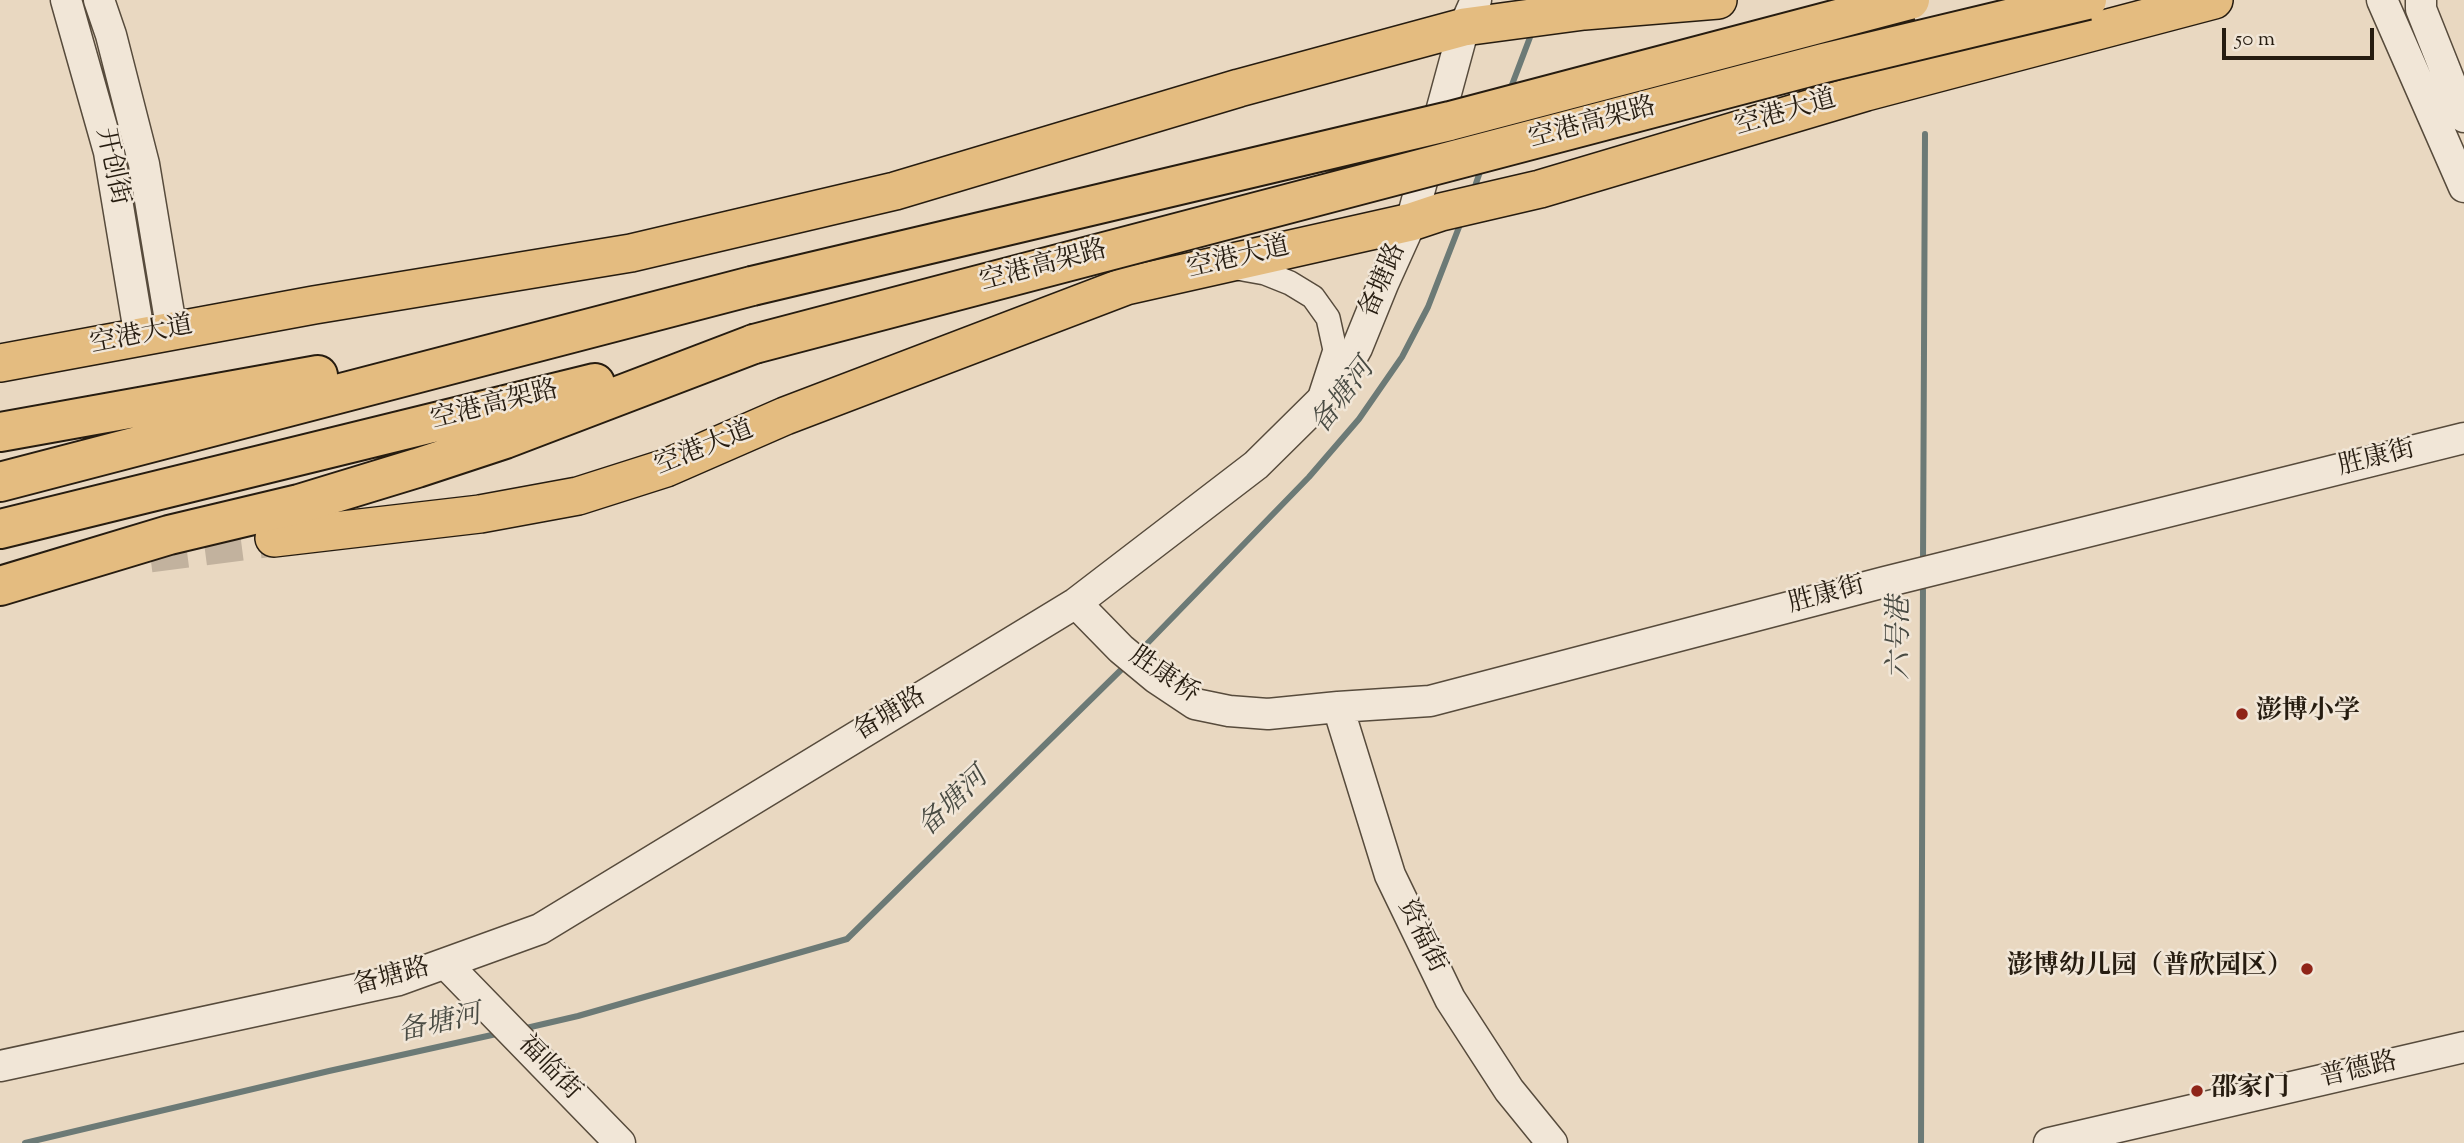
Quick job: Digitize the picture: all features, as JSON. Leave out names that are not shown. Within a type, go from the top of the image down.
[{"type":"highway","name":"空港高架路","points":[[0,482],[752,286],[1450,121],[1910,0]]},
{"type":"highway","name":"空港高架路","points":[[0,529],[754,344],[1824,63],[2087,0]]},
{"type":"highway","points":[[0,432],[433,354],[752,286]]},
{"type":"highway","points":[[0,586],[169,535],[299,504],[430,464],[505,439],[754,344]]},
{"type":"main road","name":"空港大道","points":[[0,363],[314,305],[631,253],[895,191],[1239,88],[1470,13],[1512,22],[1584,11],[1718,0]]},
{"type":"main road","name":"空港大道","points":[[274,538],[480,514],[578,496],[666,468],[785,416],[1126,286],[1540,189],[1866,92],[2214,0]]},
{"type":"street","name":"开创街","points":[[66,0],[156,335]]},
{"type":"street","name":"开创街","points":[[99,0],[111,35],[144,164],[156,335]]},
{"type":"street","points":[[2382,0],[2464,187]]},
{"type":"street","points":[[2421,0],[2421,9],[2464,117]]},
{"type":"street","name":"备塘路","points":[[0,1066],[399,980],[447,965],[540,929],[1076,603],[1256,466],[1336,386],[1357,348],[1382,284],[1426,217],[1470,13]]},
{"type":"street","points":[[1220,265],[1265,274],[1290,283],[1313,297],[1328,318],[1335,350],[1325,385],[1308,415]]},
{"type":"street","name":"胜康街","points":[[1268,714],[1430,701],[1885,582],[2464,438]]},
{"type":"street","name":"胜康桥","points":[[1076,603],[1121,649],[1156,678],[1195,704],[1229,711],[1268,714]]},
{"type":"street","name":"资福街","points":[[1338,707],[1390,875],[1450,999],[1509,1090],[1552,1143]]},
{"type":"street","name":"福临街","points":[[447,965],[620,1143]]},
{"type":"street","name":"普德路","points":[[2049,1143],[2464,1047]]},
{"type":"waterway","name":"备塘河","points":[[1510,90],[1532,32]]},
{"type":"waterway","name":"六号港","points":[[1923,563],[1925,134]]},
{"type":"waterway","name":"备塘河","points":[[1473,192],[1482,166]]},
{"type":"waterway","name":"备塘河","points":[[1138,653],[1309,477],[1359,419],[1402,357],[1428,307],[1461,222]]},
{"type":"waterway","name":"六号港","points":[[1921,1143],[1923,580]]},
{"type":"waterway","name":"备塘河","points":[[522,1029],[578,1016],[847,939],[1128,663]]},
{"type":"waterway","name":"备塘河","points":[[25,1143],[501,1033]]},
{"type":"tunnel","points":[[150,554],[274,538]]},
{"type":"place","name":"澎博小学","points":[[2242,714]]},
{"type":"place","name":"澎博幼儿园（普欣园区）","points":[[2307,969]]},
{"type":"place","name":"邵家门","points":[[2197,1091]]}]
